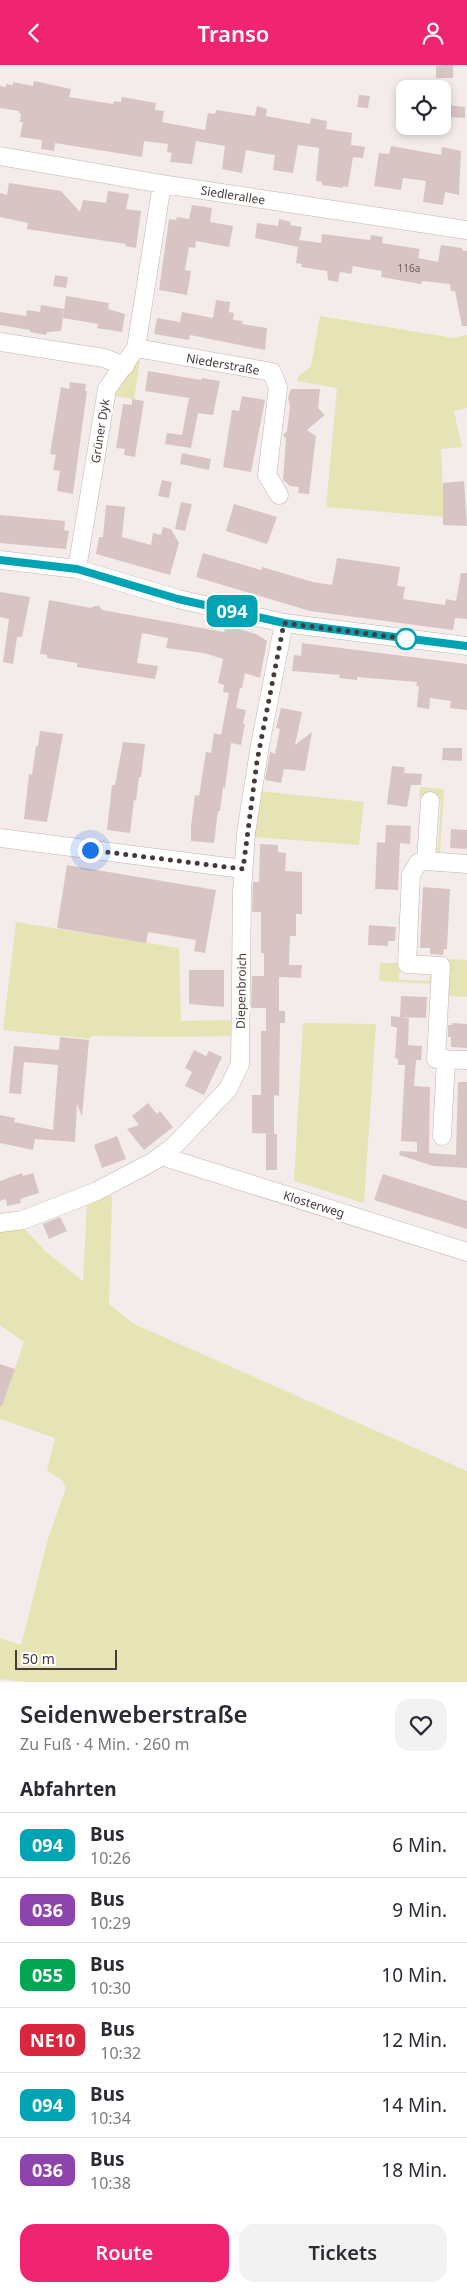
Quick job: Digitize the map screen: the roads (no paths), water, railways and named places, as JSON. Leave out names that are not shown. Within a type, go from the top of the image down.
[{"type":"street","name":"Siedlerallee","points":[[0,156],[162,184],[467,230]]},
{"type":"street","name":"Grüner Dyk","points":[[77,569],[106,389],[125,367],[136,348],[162,184]]},
{"type":"street","points":[[0,342],[104,358],[125,367]]},
{"type":"street","name":"Niederstraße","points":[[136,348],[272,373],[278,388],[267,475],[279,495]]},
{"type":"street","points":[[0,560],[77,569],[178,599],[284,623],[467,647]]},
{"type":"street","name":"Diepenbroich","points":[[0,1223],[22,1220],[97,1191],[161,1156],[176,1144],[228,1089],[240,1064],[243,869],[257,761],[284,623]]},
{"type":"street","points":[[426,861],[430,801]]},
{"type":"street","points":[[0,839],[243,869]]},
{"type":"street","points":[[467,863],[426,861],[418,863],[411,875],[407,964],[441,966],[436,1059],[467,1061]]},
{"type":"street","points":[[442,1136],[446,1059]]},
{"type":"street","name":"Klosterweg","points":[[161,1156],[467,1252]]}]
